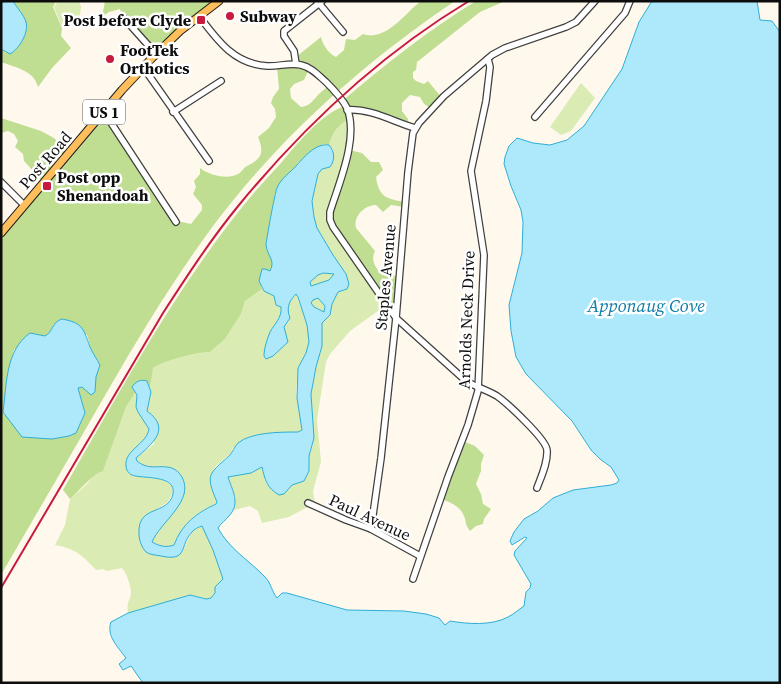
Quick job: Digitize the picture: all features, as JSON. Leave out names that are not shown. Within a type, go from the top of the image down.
[{"type":"main road","name":"Post Road","points":[[1,233],[143,67],[180,31],[219,1]]},
{"type":"street","points":[[488,59],[506,48],[576,22],[595,1]]},
{"type":"street","points":[[535,117],[625,13],[630,1]]},
{"type":"street","points":[[296,64],[294,51],[284,36],[284,31],[319,2],[343,32]]},
{"type":"street","points":[[122,16],[156,54]]},
{"type":"street","points":[[199,16],[227,50],[242,60],[268,66],[296,64],[308,67],[336,92],[347,110],[350,121],[349,144],[330,212],[330,220],[344,246],[396,318],[461,376],[503,400],[544,442],[547,450],[546,458],[537,488]]},
{"type":"street","name":"Staples Avenue","points":[[371,528],[380,466],[396,318],[412,137],[416,128],[444,96],[488,59]]},
{"type":"street","name":"Arnolds Neck Drive","points":[[413,579],[448,476],[477,399],[479,387],[484,255],[471,171],[486,101],[490,68],[488,59]]},
{"type":"street","points":[[143,67],[209,161]]},
{"type":"street","points":[[173,112],[221,81]]},
{"type":"street","points":[[347,110],[354,109],[370,113],[416,128]]},
{"type":"street","points":[[104,112],[176,222]]},
{"type":"street","points":[[1,182],[24,205]]},
{"type":"street","name":"Paul Avenue","points":[[308,503],[346,520],[371,528],[420,556]]},
{"type":"green space","points":[[13,1],[56,1],[53,7],[62,28],[61,36],[71,48],[52,68],[38,87],[36,81],[28,73],[1,62],[1,49],[6,53],[25,20]]},
{"type":"green space","points":[[58,1],[79,1],[81,7],[80,15],[62,27],[54,7]]},
{"type":"green space","points":[[105,1],[220,1],[156,54],[122,16],[120,9],[109,12],[102,17]]},
{"type":"green space","points":[[421,1],[455,1],[388,50],[325,103],[266,162],[213,226],[145,328],[1,575],[1,237],[16,215],[44,183],[24,161],[23,154],[15,147],[18,141],[14,134],[8,131],[1,133],[1,118],[41,131],[54,138],[69,153],[105,113],[177,221],[191,224],[202,210],[202,205],[193,194],[196,187],[194,181],[200,174],[200,168],[218,176],[234,176],[256,161],[260,155],[261,147],[258,137],[269,128],[276,117],[275,109],[271,103],[279,89],[277,67],[296,63],[296,57],[321,37],[327,49],[336,57],[344,50],[346,39],[355,40],[363,34],[380,34],[395,25]],"holes":[[[309,69],[329,85],[310,103],[301,107],[291,98],[290,89],[294,84],[304,80]],[[54,324],[87,335],[91,349],[100,365],[96,377],[95,392],[82,387],[78,388],[85,413],[76,433],[3,412],[9,368],[14,350],[33,333],[45,337],[50,333]]]},
{"type":"green space","points":[[476,1],[505,1],[480,12],[417,62],[413,78],[424,84],[428,81],[442,98],[432,109],[424,104],[420,97],[410,95],[402,103],[402,111],[408,119],[407,125],[351,109],[350,118],[336,129],[329,145],[324,144],[299,162],[275,193],[267,249],[272,260],[272,266],[261,287],[262,289],[245,301],[241,314],[225,339],[210,352],[180,357],[153,368],[150,387],[147,381],[134,391],[135,393],[126,407],[103,471],[91,478],[70,499],[63,490],[126,380],[193,273],[248,200],[310,130],[328,115],[345,106],[343,101],[347,97],[410,46]]},
{"type":"green space","points":[[581,83],[595,98],[571,131],[561,135],[550,127]]},
{"type":"green space","points":[[349,118],[349,149],[331,210],[388,307],[378,311],[350,331],[330,354],[326,362],[317,420],[321,462],[313,491],[315,503],[289,517],[262,523],[258,511],[250,506],[234,510],[235,496],[228,477],[251,473],[262,467],[266,483],[274,492],[288,490],[292,485],[304,481],[309,471],[309,456],[313,445],[311,394],[322,346],[322,323],[330,315],[332,304],[338,292],[347,289],[336,260],[317,228],[312,201],[318,174],[322,169],[330,167],[333,150],[329,145],[332,137],[339,126]]},
{"type":"green space","points":[[349,150],[362,153],[371,162],[379,162],[383,170],[376,177],[379,189],[389,198],[406,202],[405,207],[391,205],[383,212],[376,205],[372,205],[364,209],[356,219],[356,228],[375,251],[373,261],[382,275],[400,276],[396,316],[330,218]]},
{"type":"green space","points":[[323,273],[334,274],[329,280],[311,286],[310,282]]},
{"type":"green space","points":[[262,289],[274,296],[276,305],[281,307],[280,318],[269,335],[264,351],[273,356],[288,342],[284,327],[289,321],[289,303],[296,294],[307,325],[309,342],[306,353],[298,368],[296,392],[302,430],[298,432],[258,435],[248,438],[233,448],[231,453],[212,472],[212,489],[217,502],[198,513],[189,521],[182,529],[174,545],[157,545],[152,542],[154,537],[181,500],[185,488],[182,476],[176,470],[146,467],[137,461],[136,458],[154,444],[152,415],[147,411],[150,399],[150,376],[153,368],[180,357],[210,352],[225,339],[241,314],[245,301]]},
{"type":"green space","points":[[318,298],[323,304],[324,312],[314,307],[311,303]]},
{"type":"green space","points":[[135,393],[137,395],[136,401],[139,413],[149,429],[144,440],[130,454],[132,476],[163,480],[172,486],[173,492],[168,502],[157,509],[140,541],[146,551],[182,553],[192,531],[202,526],[213,550],[223,580],[219,583],[212,598],[206,599],[195,596],[128,613],[131,592],[128,579],[122,568],[107,571],[103,569],[96,570],[78,553],[55,545],[65,525],[70,499],[97,472],[103,470],[126,407]]},
{"type":"green space","points":[[463,441],[475,446],[484,455],[476,484],[483,504],[491,509],[483,524],[476,526],[470,531],[460,510],[451,503],[441,499]]},
{"type":"water","points":[[13,1],[24,17],[27,26],[22,40],[10,54],[1,49],[1,2]]},
{"type":"water","name":"Apponaug Cove","points":[[652,1],[757,1],[760,20],[772,21],[780,32],[780,683],[143,683],[131,666],[123,670],[119,664],[126,658],[111,637],[111,622],[128,613],[190,595],[206,599],[211,598],[215,593],[215,587],[223,579],[202,526],[193,531],[182,551],[176,557],[149,554],[142,546],[139,534],[143,518],[170,501],[173,488],[164,480],[132,475],[127,469],[126,460],[128,456],[144,439],[149,429],[138,412],[136,407],[137,395],[132,387],[139,381],[147,381],[151,392],[147,411],[158,424],[159,430],[153,442],[136,458],[137,461],[146,466],[174,469],[182,477],[185,486],[180,503],[152,542],[157,545],[171,546],[174,545],[181,531],[190,520],[216,504],[211,486],[211,475],[238,443],[258,435],[298,432],[302,430],[297,398],[298,368],[306,353],[309,342],[307,325],[296,294],[289,305],[290,318],[284,327],[288,342],[273,356],[266,359],[264,356],[266,344],[270,332],[279,317],[281,307],[276,305],[274,296],[264,291],[259,281],[262,269],[270,271],[272,267],[272,261],[266,245],[277,188],[283,178],[307,154],[315,148],[324,145],[329,145],[331,148],[333,162],[330,167],[322,169],[318,174],[312,201],[314,217],[317,228],[346,274],[349,284],[347,289],[338,292],[332,304],[330,315],[322,323],[322,346],[311,394],[314,438],[309,456],[309,471],[304,481],[292,485],[284,494],[279,495],[267,483],[262,467],[251,473],[228,477],[235,501],[233,511],[218,528],[234,549],[267,579],[277,598],[282,593],[287,593],[347,610],[404,611],[426,614],[439,618],[445,625],[450,621],[494,622],[508,617],[524,606],[526,592],[531,584],[514,555],[515,551],[527,538],[525,537],[512,545],[510,541],[514,532],[524,519],[538,511],[553,498],[573,490],[611,485],[619,480],[611,467],[591,450],[572,421],[526,374],[516,357],[509,305],[522,253],[523,222],[521,210],[504,164],[505,157],[509,146],[517,138],[533,143],[550,145],[567,140],[584,126],[622,69],[639,22]],"holes":[[[323,273],[334,274],[329,280],[311,286],[310,282]],[[318,298],[325,306],[324,312],[314,307],[311,303]]]},
{"type":"water","points":[[62,319],[74,322],[81,327],[100,365],[96,377],[95,392],[91,395],[82,387],[78,388],[85,413],[76,433],[52,439],[22,437],[3,412],[7,379],[12,359],[22,340],[30,333],[45,336],[56,322]]},
{"type":"railway","points":[[1,588],[163,313],[229,218],[290,147],[345,93],[405,44],[469,1]]},
{"type":"place","name":"Subway","points":[[230,16]]},
{"type":"place","name":"Post before Clyde","points":[[201,20]]},
{"type":"place","name":"FootTek Orthotics","points":[[110,59]]},
{"type":"place","name":"Post opp Shenandoah","points":[[47,186]]}]
